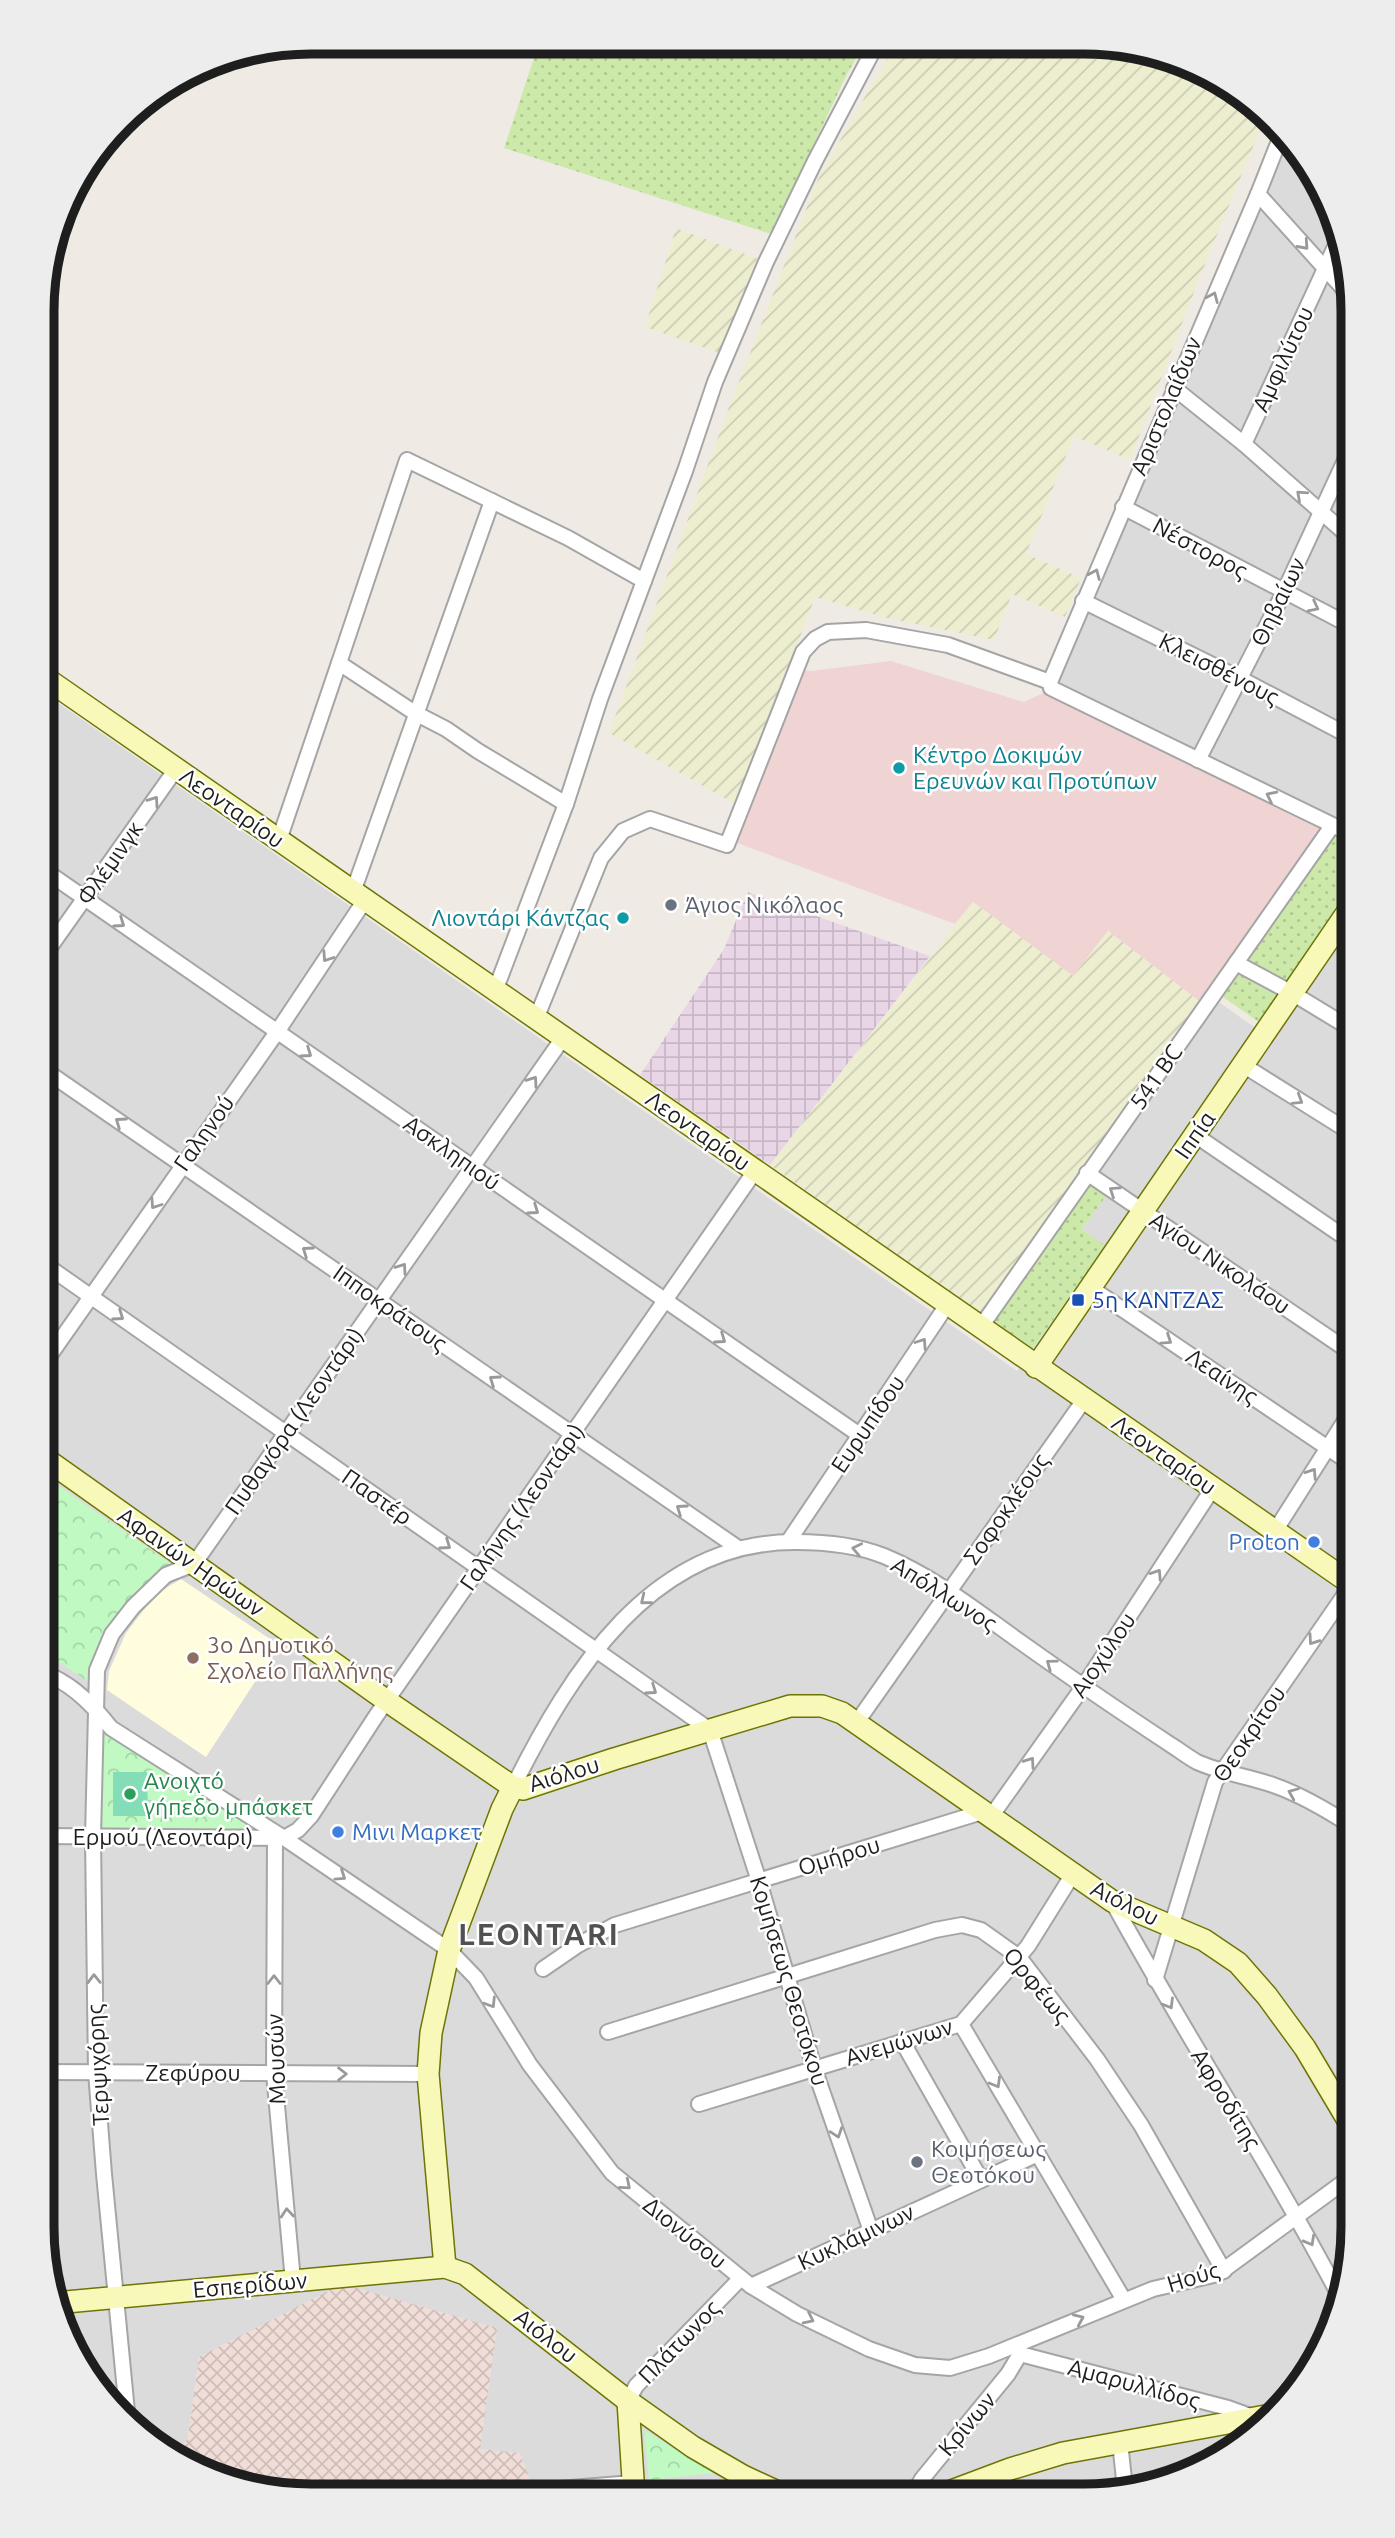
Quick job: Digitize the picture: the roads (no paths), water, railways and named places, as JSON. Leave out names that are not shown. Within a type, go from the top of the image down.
[{"type":"street","points":[[495,991],[566,804],[600,699],[715,382],[766,262],[872,54]]},
{"type":"street","name":"Αριστολαίδων","points":[[1050,682],[1278,143]]},
{"type":"street","points":[[1258,194],[1339,284]]},
{"type":"street","name":"Αμφιλύτου","points":[[1244,444],[1333,250]]},
{"type":"street","points":[[1174,388],[1244,444],[1341,530]]},
{"type":"street","points":[[279,840],[407,460],[568,538],[644,581]]},
{"type":"street","name":"Θηβαίων","points":[[1198,760],[1284,592],[1341,468]]},
{"type":"street","name":"Γαληνού","points":[[54,1350],[181,1164],[276,1032],[359,896],[415,713],[492,501]]},
{"type":"street","name":"Νέστορος","points":[[1123,508],[1341,621]]},
{"type":"street","name":"Κλεισθένους","points":[[1083,601],[1341,732]]},
{"type":"street","points":[[536,1019],[601,858],[623,831],[650,819],[727,845],[803,652],[821,635],[852,629],[923,639],[971,651],[1050,682],[1051,688],[1341,830]]},
{"type":"street","points":[[339,663],[415,713],[446,729],[566,804]]},
{"type":"street","name":"Λεονταρίου","points":[[54,684],[1341,1577]]},
{"type":"street","name":"Φλέμινγκ","points":[[54,942],[176,769]]},
{"type":"street","name":"541 BC","points":[[980,1328],[1332,826]]},
{"type":"street","name":"Ασκληπιού","points":[[54,877],[860,1436]]},
{"type":"street","name":"Ιππία","points":[[1036,1367],[1292,993],[1341,928]]},
{"type":"street","points":[[1236,963],[1341,1023]]},
{"type":"street","name":"Πυθαγόρα (Λεοντάρι)","points":[[194,1564],[563,1038]]},
{"type":"street","points":[[1243,1065],[1341,1126]]},
{"type":"street","name":"Ιπποκράτους","points":[[54,1077],[738,1548]]},
{"type":"street","points":[[1195,1135],[1341,1235]]},
{"type":"street","name":"Γαλήνης (Λεοντάρι)","points":[[280,1838],[298,1830],[311,1816],[387,1701],[755,1171]]},
{"type":"street","name":"Αγίου Νικολάου","points":[[1087,1173],[1341,1346]]},
{"type":"street","name":"Παστέρ","points":[[54,1271],[710,1730]]},
{"type":"street","name":"Λεαίνης","points":[[1091,1288],[1341,1457]]},
{"type":"street","name":"Ευρυπίδου","points":[[788,1542],[947,1305]]},
{"type":"street","name":"Σοφοκλέους","points":[[856,1722],[1084,1400]]},
{"type":"street","points":[[1275,1531],[1341,1427]]},
{"type":"street","name":"Αφανών Ηρώων","points":[[54,1465],[513,1787]]},
{"type":"street","name":"Αιοχύλου","points":[[986,1815],[1083,1687],[1213,1489]]},
{"type":"street","name":"Απόλλωνος","points":[[513,1787],[545,1725],[595,1650],[631,1612],[669,1581],[699,1563],[738,1548],[788,1542],[821,1543],[866,1550],[902,1565],[948,1591],[1083,1687],[1190,1758],[1305,1798],[1341,1819]]},
{"type":"street","name":"Τερψιχόρης","points":[[126,2404],[96,2072],[93,1837],[97,1670],[112,1634],[133,1607],[166,1575],[194,1564]]},
{"type":"street","name":"Θεοκρίτου","points":[[1155,1980],[1211,1793],[1222,1771],[1341,1601]]},
{"type":"street","name":"Διονύσου","points":[[54,1676],[95,1707],[111,1728],[449,1950],[476,1978],[530,2065],[605,2166],[667,2220],[746,2282],[797,2314],[869,2349],[915,2365],[950,2368],[1018,2350]]},
{"type":"street","name":"Αιόλου","points":[[760,2484],[693,2447],[628,2401],[465,2274],[445,2267],[428,2074],[431,2033],[449,1950],[502,1809],[513,1787],[523,1789],[710,1730],[801,1705],[832,1709],[856,1722],[1112,1901],[1205,1940],[1238,1963],[1305,2048],[1341,2109]]},
{"type":"street","name":"Κομήσεως Θεοτόκου","points":[[710,1730],[759,1881],[814,2068],[871,2231]]},
{"type":"street","name":"Ομήρου","points":[[544,1969],[606,1929],[986,1815]]},
{"type":"street","name":"Ερμού (Λεοντάρι)","points":[[54,1836],[280,1838]]},
{"type":"street","name":"Μουσών","points":[[280,1838],[274,2073],[293,2281]]},
{"type":"street","name":"Ανεμώνων","points":[[699,2105],[961,2024],[1028,1946],[1073,1874]]},
{"type":"street","name":"Αφροδίτης","points":[[1112,1901],[1155,1980],[1296,2216],[1334,2286]]},
{"type":"street","name":"Ορφέως","points":[[608,2032],[935,1930],[962,1925],[981,1930],[1019,1956],[1097,2059],[1140,2125],[1224,2271]]},
{"type":"street","points":[[961,2024],[1124,2300]]},
{"type":"street","points":[[902,2041],[981,2180]]},
{"type":"street","name":"Ζεφύρου","points":[[54,2072],[428,2074]]},
{"type":"street","name":"Κυκλάμινων","points":[[746,2282],[871,2231],[1038,2154]]},
{"type":"street","name":"Ηούς","points":[[1018,2350],[1124,2300],[1153,2289],[1202,2279],[1224,2271],[1341,2184]]},
{"type":"street","name":"Εσπερίδων","points":[[66,2302],[445,2267]]},
{"type":"street","name":"Πλάτωνος","points":[[634,2484],[628,2401],[636,2386],[746,2282]]},
{"type":"street","name":"Αμαρυλλίδος","points":[[1018,2350],[1257,2416]]},
{"type":"street","name":"Κρίνων","points":[[919,2484],[1008,2374],[1018,2350]]},
{"type":"street","points":[[971,2484],[1040,2459],[1255,2418]]},
{"type":"street","points":[[1120,2442],[1124,2481]]},
{"type":"place","name":"Κέντρο Δοκιμών Ερευνών και Προτύπων","points":[[899,768]]},
{"type":"place","name":"Άγιος Νικόλαος","points":[[671,905]]},
{"type":"place","name":"Λιοντάρι Κάντζας","points":[[623,918]]},
{"type":"place","name":"5η ΚΑΝΤΖΑΣ","points":[[1078,1300]]},
{"type":"place","name":"Proton","points":[[1314,1542]]},
{"type":"place","name":"3ο Δημοτικό Σχολείο Παλλήνης","points":[[193,1658]]},
{"type":"place","name":"Ανοιχτό γήπεδο μπάσκετ","points":[[130,1794]]},
{"type":"place","name":"Μινι Μαρκετ","points":[[338,1832]]},
{"type":"place","name":"Κοιμήσεως Θεοτόκου","points":[[917,2162]]},
{"type":"district","name":"LEONTARI","points":[[539,1935]]}]
